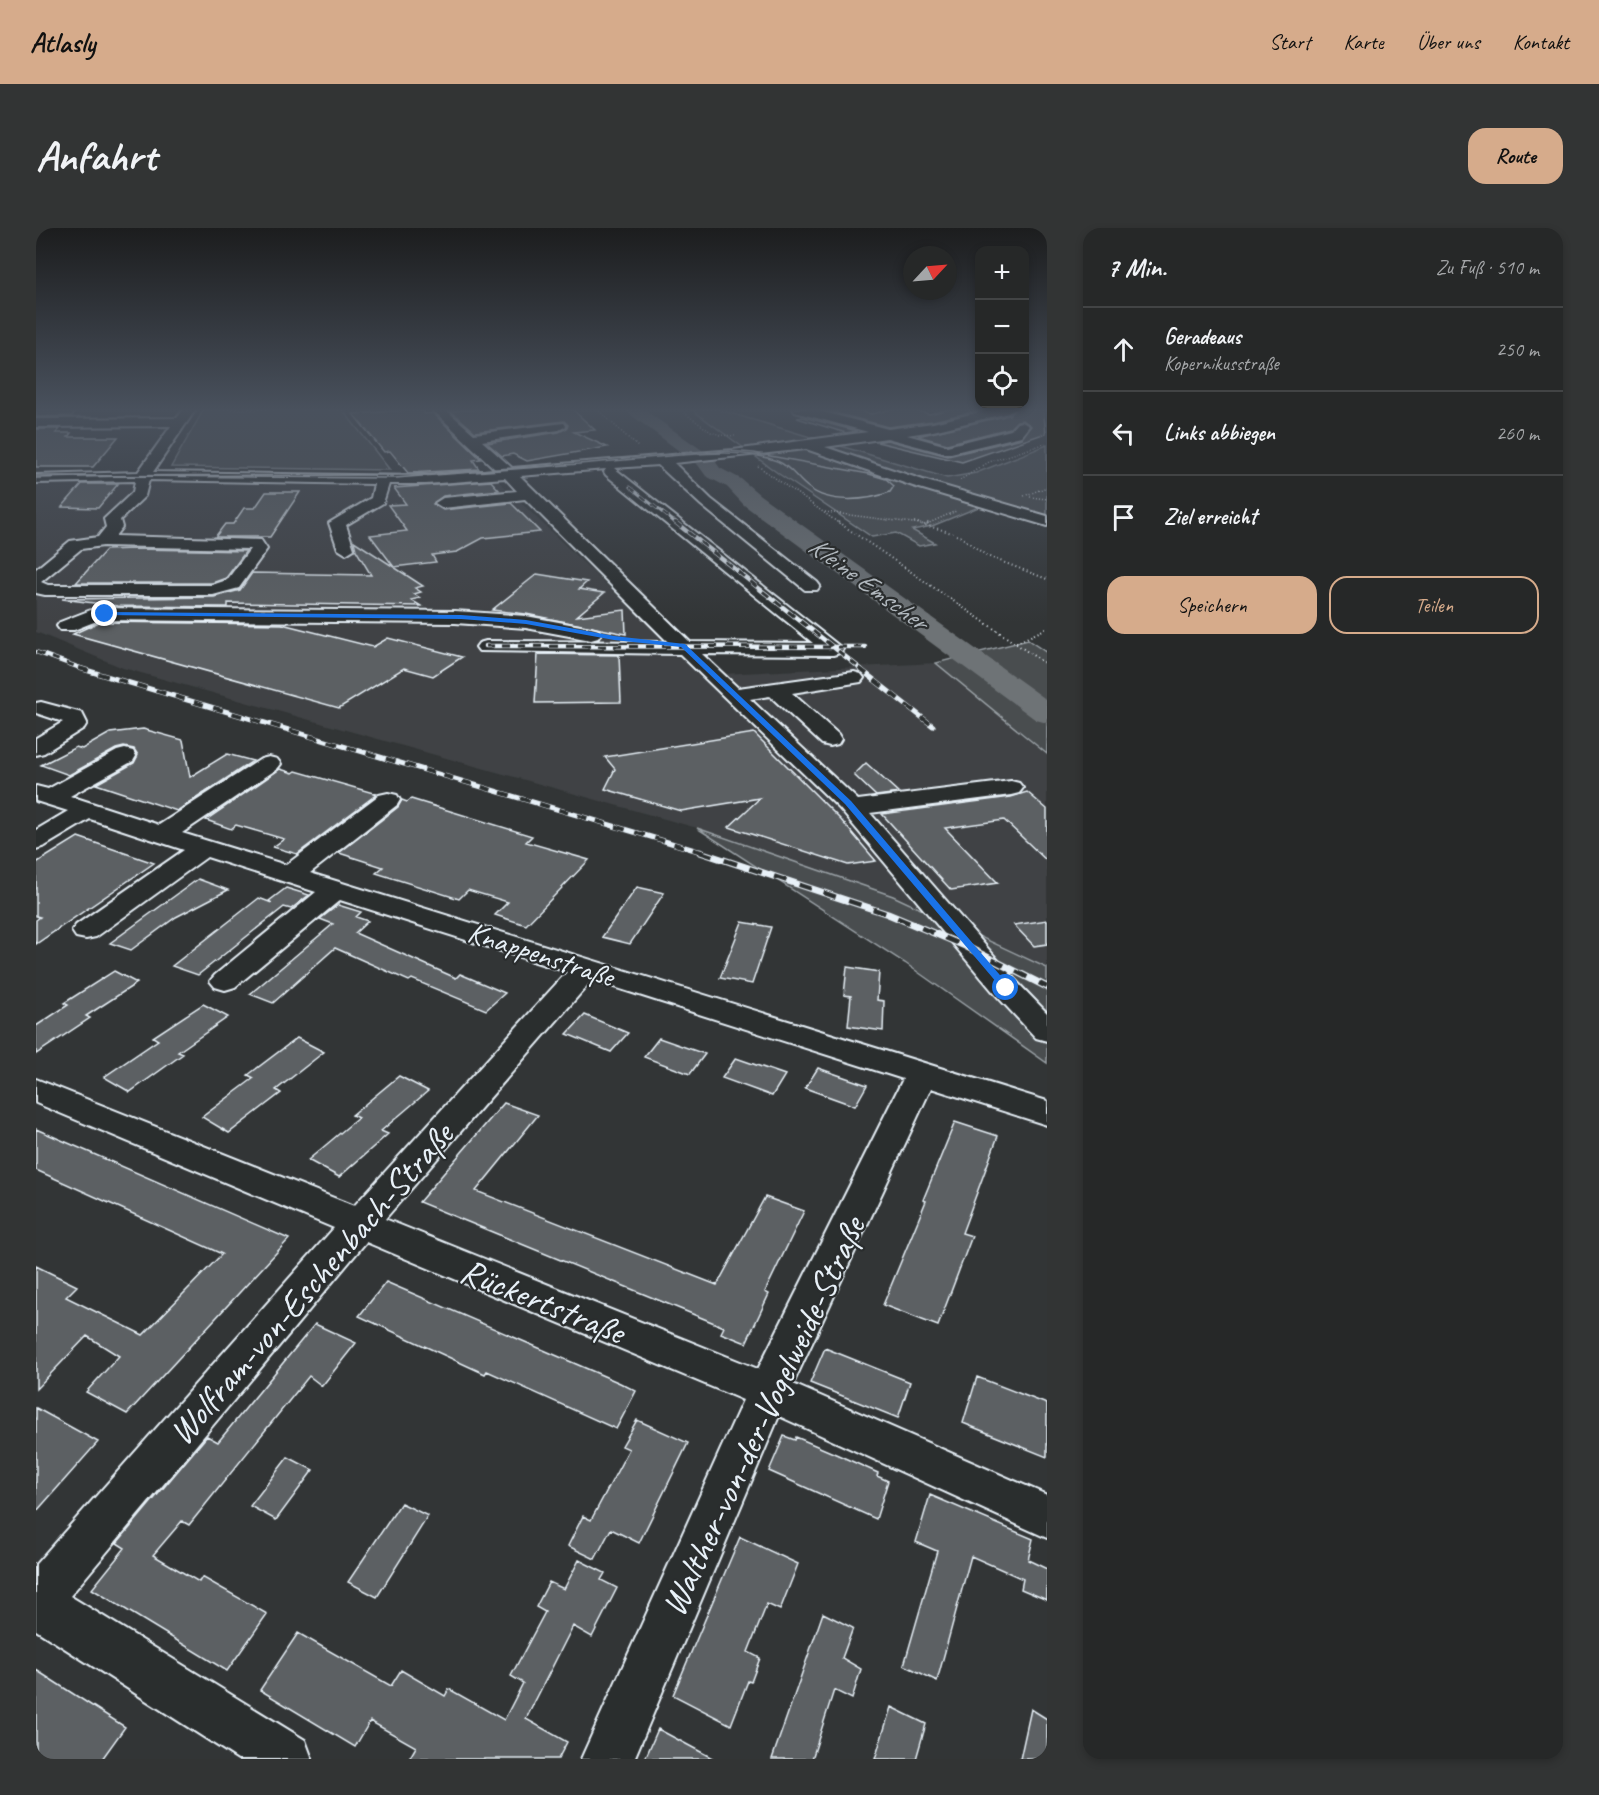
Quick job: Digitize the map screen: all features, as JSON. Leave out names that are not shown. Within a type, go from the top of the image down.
[{"type":"street","points":[[103,541],[114,527],[112,519],[140,493],[143,480]]},
{"type":"street","points":[[377,501],[382,480]]},
{"type":"street","points":[[399,480],[398,484],[423,486],[444,480]]},
{"type":"street","points":[[518,480],[528,494],[853,808],[1006,988],[1047,1031]]},
{"type":"street","points":[[486,647],[684,646],[833,649],[622,480]]},
{"type":"street","points":[[687,480],[693,491],[811,586]]},
{"type":"street","points":[[914,480],[1047,520]]},
{"type":"street","points":[[443,503],[528,494]]},
{"type":"street","points":[[346,549],[337,523],[377,501],[396,501]]},
{"type":"street","points":[[36,578],[76,545],[103,541],[255,544],[259,549],[233,584],[213,590],[45,590],[36,586]]},
{"type":"street","points":[[459,596],[461,617]]},
{"type":"street","points":[[67,626],[96,614],[461,617],[526,622],[614,638],[684,646]]},
{"type":"street","points":[[361,616],[386,631]]},
{"type":"street","points":[[734,695],[854,678]]},
{"type":"street","points":[[775,689],[830,738]]},
{"type":"street","points":[[36,748],[76,723],[74,718],[41,708]]},
{"type":"street","points":[[43,795],[125,756]]},
{"type":"street","points":[[163,834],[269,764]]},
{"type":"street","points":[[853,808],[1011,788]]},
{"type":"street","name":"Knappenstraße","points":[[43,795],[336,890],[1047,1113]]},
{"type":"street","points":[[290,875],[388,800]]},
{"type":"street","points":[[36,841],[88,809]]},
{"type":"street","points":[[86,931],[204,848]]},
{"type":"street","points":[[225,981],[336,890]]},
{"type":"street","name":"Wolfram-von-Eschenbach-Straße","points":[[36,1601],[359,1224],[587,968]]},
{"type":"street","name":"Walther-von-der-Vogelweide-Straße","points":[[607,1759],[768,1392],[921,1075]]},
{"type":"street","name":"Rückertstraße","points":[[36,1090],[768,1392],[1047,1517]]},
{"type":"street","points":[[36,1601],[286,1759]]},
{"type":"path","points":[[779,480],[920,580],[1047,665]]},
{"type":"path","points":[[956,486],[961,480]]},
{"type":"path","points":[[1022,496],[1047,487]]},
{"type":"path","points":[[824,512],[857,514],[923,525],[961,538],[976,551],[1012,568],[1047,579]]},
{"type":"path","points":[[1016,643],[1047,628]]},
{"type":"shaded area","points":[[36,480],[498,480],[701,675],[936,663],[1047,754],[1047,968],[893,896],[697,828],[123,668],[36,632]]},
{"type":"shaded area","points":[[789,480],[1047,480],[1047,524],[981,506],[932,526],[912,530],[935,543],[919,546],[896,533],[872,537]]},
{"type":"shaded area","points":[[1028,640],[1047,653],[1047,754],[936,663]]},
{"type":"shaded area","points":[[697,828],[893,896],[1047,968],[1047,1063],[905,963]]},
{"type":"building","points":[[491,481],[499,490],[443,496],[433,504],[443,510],[511,503],[540,532],[483,538],[457,552],[432,555],[436,562],[394,567],[370,535],[407,531],[388,505],[406,504],[394,488]]},
{"type":"building","points":[[82,484],[118,484],[98,508],[62,507]]},
{"type":"building","points":[[266,492],[300,492],[270,537],[215,537],[225,524],[233,524],[244,508],[255,508]]},
{"type":"building","points":[[354,541],[423,586],[415,588],[421,592],[414,594],[420,598],[411,600],[421,606],[228,603],[228,607],[118,606],[62,599],[214,597],[240,590],[252,573],[371,575],[356,550]]},
{"type":"building","points":[[106,550],[246,551],[226,578],[212,583],[76,583]]},
{"type":"building","points":[[537,574],[587,582],[579,589],[604,593],[577,616],[625,610],[626,634],[526,614],[492,610]]},
{"type":"building","points":[[99,622],[282,624],[373,647],[388,638],[462,657],[433,676],[404,668],[339,708],[73,634]]},
{"type":"building","points":[[538,654],[619,655],[621,702],[535,703]]},
{"type":"building","points":[[143,729],[183,740],[190,777],[227,754],[253,761],[177,811],[96,784],[134,763],[138,755],[134,749],[124,747],[116,749],[69,775],[41,765],[76,747],[82,749],[110,733]]},
{"type":"building","points":[[754,733],[841,820],[876,861],[848,865],[729,827],[760,798],[681,811],[605,789],[615,769],[605,757]]},
{"type":"building","points":[[866,763],[899,793],[876,796],[854,775]]},
{"type":"building","points":[[280,769],[293,773],[296,771],[377,794],[297,854],[273,847],[284,839],[236,825],[231,829],[206,820]]},
{"type":"building","points":[[1027,792],[1047,809],[1047,861],[1004,820],[945,828],[998,883],[951,890],[882,814],[1011,797]]},
{"type":"building","points":[[411,799],[532,836],[526,842],[589,860],[526,925],[495,915],[508,902],[468,890],[459,899],[376,873],[383,867],[339,853],[398,807],[402,800],[407,802]]},
{"type":"building","points":[[78,837],[154,863],[36,944],[36,920],[40,917],[36,916],[36,863]]},
{"type":"building","points":[[198,879],[228,890],[176,917],[131,950],[110,943]]},
{"type":"building","points":[[637,887],[664,893],[630,944],[602,937]]},
{"type":"building","points":[[286,888],[309,895],[291,909],[284,907],[198,975],[172,966],[259,898],[272,903],[269,901]]},
{"type":"building","points":[[338,905],[361,912],[356,917],[368,921],[355,933],[456,978],[460,974],[505,993],[486,1010],[412,979],[409,981],[335,948],[273,1003],[250,994],[333,924],[320,919]]},
{"type":"building","points":[[1047,920],[1047,944],[1034,946],[1014,925]]},
{"type":"building","points":[[742,922],[771,927],[752,984],[720,978]]},
{"type":"building","points":[[847,967],[879,972],[877,1000],[884,1001],[883,1031],[848,1026],[851,996],[844,995]]},
{"type":"building","points":[[114,971],[137,983],[86,1016],[90,1018],[36,1054],[36,1026],[68,1005],[64,1003]]},
{"type":"building","points":[[203,1004],[228,1017],[178,1052],[183,1054],[130,1092],[104,1077],[158,1040],[153,1037]]},
{"type":"building","points":[[585,1015],[628,1033],[611,1052],[567,1034]]},
{"type":"building","points":[[297,1038],[324,1052],[276,1090],[281,1093],[229,1133],[202,1117],[254,1078],[248,1075]]},
{"type":"building","points":[[659,1038],[705,1054],[690,1074],[644,1057]]},
{"type":"building","points":[[736,1058],[785,1075],[772,1096],[722,1078]]},
{"type":"building","points":[[818,1068],[867,1085],[855,1106],[805,1088]]},
{"type":"building","points":[[399,1076],[428,1091],[381,1131],[388,1134],[339,1177],[308,1160],[358,1118],[352,1115]]},
{"type":"building","points":[[504,1103],[538,1115],[476,1191],[717,1285],[765,1197],[804,1211],[765,1292],[769,1294],[746,1343],[721,1333],[724,1327],[419,1202]]},
{"type":"building","points":[[955,1122],[998,1136],[962,1233],[972,1236],[938,1326],[883,1305],[926,1201],[923,1200]]},
{"type":"building","points":[[36,1129],[289,1239],[127,1414],[86,1392],[119,1356],[87,1336],[36,1389],[36,1266],[77,1286],[66,1297],[143,1335],[222,1254],[36,1170]]},
{"type":"building","points":[[386,1282],[636,1391],[616,1429],[487,1371],[485,1374],[359,1316]]},
{"type":"building","points":[[315,1324],[356,1343],[322,1386],[309,1376],[189,1525],[182,1521],[153,1555],[199,1582],[202,1577],[267,1614],[227,1671],[92,1589],[125,1548],[117,1543],[207,1436],[218,1442]]},
{"type":"building","points":[[825,1348],[910,1382],[898,1418],[810,1383]]},
{"type":"building","points":[[977,1377],[1047,1404],[1047,1457],[963,1423]]},
{"type":"building","points":[[36,1408],[98,1442],[36,1512]]},
{"type":"building","points":[[637,1420],[688,1443],[639,1543],[611,1529],[595,1559],[568,1546],[583,1516],[591,1520],[629,1449],[622,1446]]},
{"type":"building","points":[[784,1436],[795,1440],[796,1437],[838,1455],[878,1473],[877,1476],[888,1481],[876,1519],[769,1471]]},
{"type":"building","points":[[288,1457],[313,1470],[276,1520],[250,1506]]},
{"type":"building","points":[[930,1495],[1033,1539],[1028,1560],[1047,1569],[1047,1600],[1021,1589],[1023,1579],[971,1556],[937,1681],[904,1665],[937,1551],[916,1542]]},
{"type":"building","points":[[401,1503],[428,1516],[377,1597],[348,1582]]},
{"type":"building","points":[[740,1537],[798,1564],[780,1610],[767,1604],[748,1652],[760,1658],[751,1682],[748,1681],[731,1725],[673,1695]]},
{"type":"building","points":[[579,1560],[605,1573],[601,1580],[617,1588],[592,1637],[573,1626],[526,1719],[567,1742],[558,1759],[409,1759],[416,1747],[370,1721],[355,1747],[260,1690],[298,1633],[391,1686],[401,1670],[445,1696],[449,1689],[504,1720],[523,1683],[511,1676],[545,1612],[536,1607],[549,1582],[564,1589]]},
{"type":"building","points":[[823,1613],[853,1628],[842,1658],[861,1669],[852,1699],[834,1690],[812,1759],[772,1759]]},
{"type":"building","points":[[36,1670],[125,1727],[102,1759],[36,1759]]},
{"type":"building","points":[[891,1707],[926,1724],[916,1759],[875,1759]]},
{"type":"building","points":[[1031,1709],[1047,1719],[1047,1759],[1020,1759]]},
{"type":"building","points":[[658,1729],[714,1759],[645,1759]]},
{"type":"waterway","name":"Kleine Emscher","points":[[729,480],[752,500],[1047,714]]},
{"type":"tram line","points":[[801,480],[817,493],[827,497],[860,499],[890,492],[894,486],[888,480]]},
{"type":"railway","points":[[630,487],[677,524]]},
{"type":"railway","points":[[675,522],[833,647]]},
{"type":"railway","points":[[486,646],[833,647]]},
{"type":"railway","points":[[833,647],[865,647]]},
{"type":"railway","points":[[833,647],[861,669]]},
{"type":"railway","points":[[36,652],[83,669]]},
{"type":"railway","points":[[79,668],[705,853]]},
{"type":"railway","points":[[859,668],[933,726]]},
{"type":"railway","points":[[700,852],[888,914],[965,946],[1047,987]]},
{"type":"route","points":[[105,614],[461,617],[526,622],[614,638],[683,645],[848,803],[1006,988]]}]
